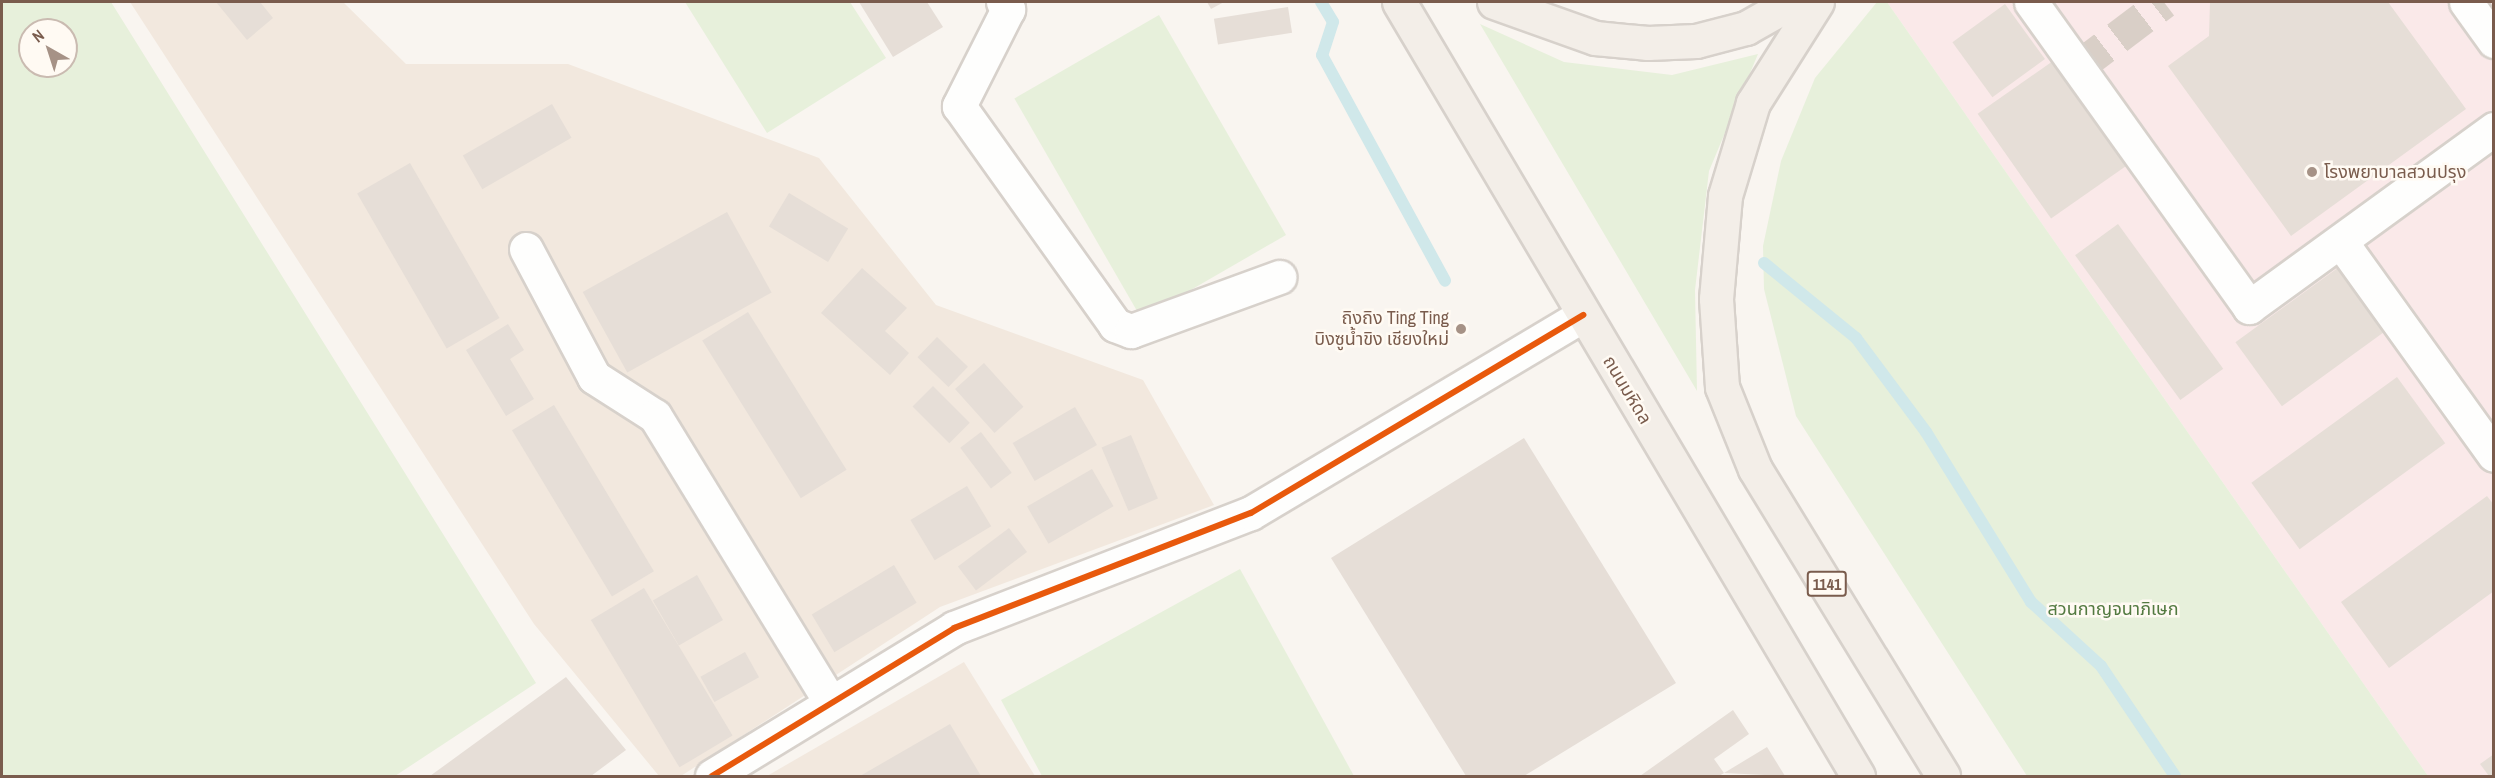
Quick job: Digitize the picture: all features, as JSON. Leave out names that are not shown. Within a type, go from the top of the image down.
[{"type":"main road","name":"ถนนมหิดล","points":[[1399,2],[1858,777]]},
{"type":"main road","points":[[1494,2],[1595,38],[1648,43],[1696,41],[1746,28],[1792,2]]},
{"type":"main road","name":"1141","points":[[1817,2],[1753,103],[1725,196],[1716,299],[1722,387],[1755,469],[1943,777]]},
{"type":"street","points":[[1004,2],[1008,9],[959,106],[1115,325],[1131,331],[1279,277]]},
{"type":"street","points":[[2031,2],[2249,307],[2493,129]]},
{"type":"street","points":[[2466,2],[2493,41]]},
{"type":"street","points":[[2341,242],[2493,455]]},
{"type":"street","points":[[526,249],[594,377],[655,416],[829,700]]},
{"type":"street","points":[[712,777],[829,700],[954,628],[1251,513],[1583,315]]},
{"type":"shaded area","points":[[130,2],[343,2],[406,64],[568,64],[819,158],[936,305],[1143,380],[1214,505],[940,607],[681,776],[659,776],[534,624]]},
{"type":"shaded area","points":[[1887,2],[2493,2],[2493,776],[2428,776]]},
{"type":"shaded area","points":[[964,662],[1035,776],[767,776]]},
{"type":"green space","points":[[2,2],[111,2],[536,683],[395,776],[2,776]]},
{"type":"green space","points":[[685,2],[850,2],[886,58],[767,133]]},
{"type":"green space","name":"สวนกาญจนาภิเษก","points":[[1877,2],[1887,2],[2428,776],[2027,776],[1796,416],[1764,289],[1763,246],[1781,161],[1815,78]]},
{"type":"green space","points":[[1159,15],[1286,235],[1141,318],[1014,99]]},
{"type":"green space","points":[[1480,24],[1564,62],[1672,75],[1758,54],[1709,171],[1695,290],[1697,391]]},
{"type":"green space","points":[[1240,569],[1354,776],[1042,776],[1001,700]]},
{"type":"building","points":[[216,2],[260,2],[273,18],[247,40]]},
{"type":"building","points":[[859,2],[927,2],[943,27],[893,57]]},
{"type":"building","points":[[1207,2],[1224,2],[1211,9]]},
{"type":"building","name":"โรงพยาบาลสวนปรุง","points":[[2210,2],[2388,2],[2466,109],[2291,236],[2168,66],[2209,36]]},
{"type":"building","points":[[2005,4],[2045,59],[1992,97],[1952,42]]},
{"type":"building","points":[[1288,7],[1292,33],[1218,44],[1214,19]]},
{"type":"building","points":[[2053,61],[2126,166],[2051,219],[1978,114]]},
{"type":"building","points":[[552,104],[572,138],[482,189],[463,156]]},
{"type":"building","points":[[410,163],[500,318],[447,349],[357,194]]},
{"type":"building","points":[[789,193],[848,229],[828,262],[769,226]]},
{"type":"building","points":[[727,212],[772,292],[627,372],[583,292]]},
{"type":"building","points":[[2118,224],[2223,369],[2180,400],[2075,255]]},
{"type":"building","points":[[2339,267],[2385,331],[2282,406],[2235,342]]},
{"type":"building","points":[[862,268],[907,308],[885,331],[909,353],[890,375],[821,313]]},
{"type":"building","points":[[748,312],[847,470],[801,498],[702,341]]},
{"type":"building","points":[[508,324],[524,350],[510,359],[534,399],[506,416],[466,350]]},
{"type":"building","points":[[937,337],[968,367],[948,387],[918,357]]},
{"type":"building","points":[[984,363],[1023,407],[994,433],[955,389]]},
{"type":"building","points":[[2397,377],[2445,443],[2300,549],[2251,483]]},
{"type":"building","points":[[933,386],[970,423],[949,443],[912,407]]},
{"type":"building","points":[[554,405],[654,571],[612,597],[512,430]]},
{"type":"building","points":[[1075,407],[1097,445],[1035,481],[1013,443]]},
{"type":"building","points":[[981,432],[1012,473],[991,488],[960,448]]},
{"type":"building","points":[[1131,435],[1158,499],[1129,511],[1102,448]]},
{"type":"building","points":[[1524,438],[1676,683],[1524,776],[1466,776],[1331,558]]},
{"type":"building","points":[[1092,469],[1114,506],[1049,544],[1027,506]]},
{"type":"building","points":[[967,486],[991,526],[935,560],[910,520]]},
{"type":"building","points":[[2487,496],[2494,505],[2494,591],[2389,668],[2341,602]]},
{"type":"building","points":[[1009,528],[1027,552],[976,590],[958,567]]},
{"type":"building","points":[[894,565],[917,603],[834,652],[812,614]]},
{"type":"building","points":[[697,575],[723,620],[679,646],[653,600]]},
{"type":"building","points":[[644,588],[733,735],[679,767],[591,620]]},
{"type":"building","points":[[745,652],[759,677],[714,702],[700,677]]},
{"type":"building","points":[[566,677],[626,750],[591,776],[430,776]]},
{"type":"building","points":[[1733,710],[1749,734],[1714,759],[1724,773],[1719,776],[1640,776]]},
{"type":"building","points":[[950,724],[981,776],[860,776]]},
{"type":"building","points":[[1767,747],[1785,776],[1724,773]]},
{"type":"building","points":[[2494,754],[2494,776],[2489,776],[2480,764]]},
{"type":"waterway","points":[[1321,2],[1333,22],[1322,55],[1445,281]]},
{"type":"waterway","points":[[1764,263],[1856,338],[1926,432],[2031,602],[2101,666],[2175,776]]},
{"type":"tunnel","points":[[2078,67],[2164,2]]},
{"type":"cycle path","points":[[712,776],[954,628],[1251,513],[1583,315]]},
{"type":"place","name":"โรงพยาบาลสวนปรุง","points":[[2312,172]]},
{"type":"place","name":"ถิงถิง Ting Ting บิงซูน้ำขิง เชียงใหม่","points":[[1461,329]]}]
